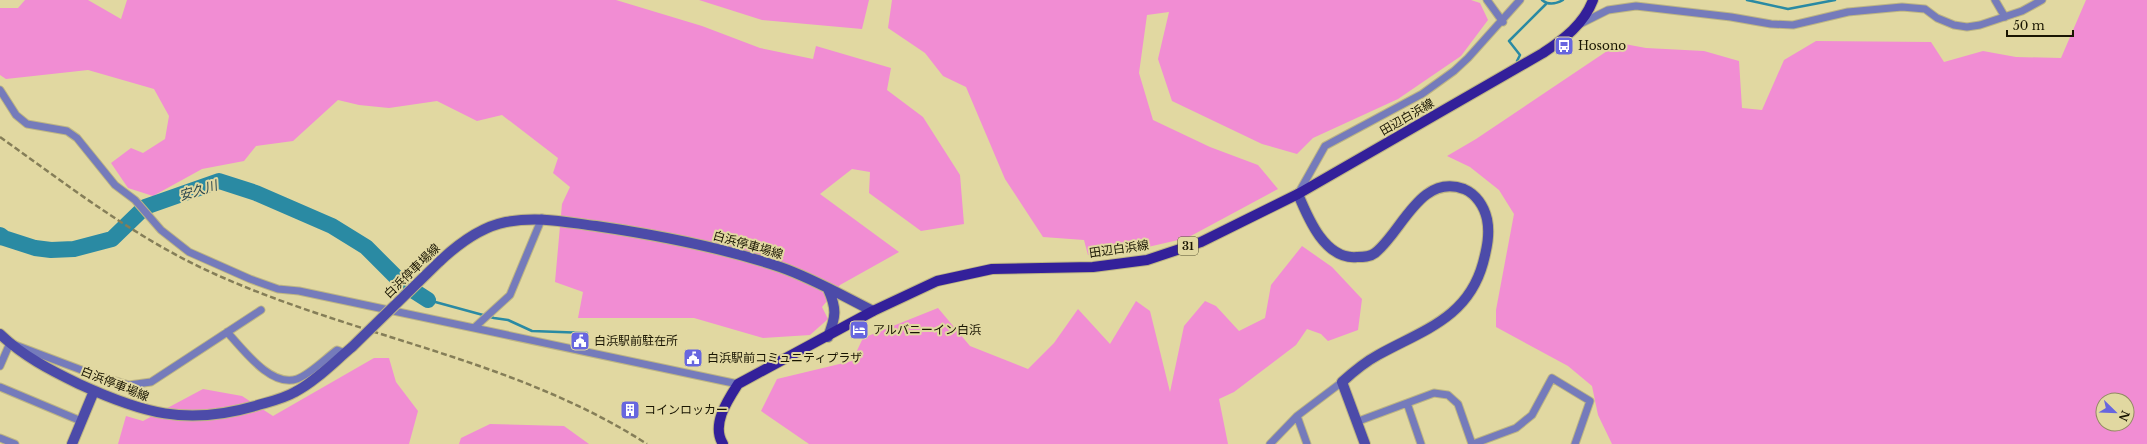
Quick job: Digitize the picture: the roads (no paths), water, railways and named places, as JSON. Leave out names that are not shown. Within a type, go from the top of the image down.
[{"type":"main road","name":"田辺白浜線","points":[[738,384],[873,311],[937,281],[992,269],[1093,267],[1148,260],[1202,242],[1298,194],[1506,75],[1560,42],[1580,24],[1593,0]]},
{"type":"main road","points":[[1298,194],[1304,209],[1322,239],[1332,250],[1343,257],[1354,258],[1374,254],[1419,201],[1429,192],[1445,186],[1456,186],[1467,191],[1477,198],[1486,212],[1489,229],[1487,249],[1476,282],[1462,304],[1449,317],[1376,356],[1342,382],[1365,444]]},
{"type":"main road","name":"白浜停車場線","points":[[0,334],[22,353],[40,364],[135,408],[161,414],[201,416],[224,414],[278,399],[295,392],[311,382],[349,350],[439,262],[463,242],[478,232],[505,222],[542,218],[664,238],[742,256],[780,267],[873,311]]},
{"type":"main road","points":[[828,289],[835,304],[833,323],[828,336]]},
{"type":"main road","points":[[723,444],[719,438],[717,425],[738,384]]},
{"type":"main road","points":[[72,444],[94,390]]},
{"type":"street","points":[[1487,0],[1502,22]]},
{"type":"street","points":[[1298,194],[1325,146],[1422,94],[1468,58],[1502,22],[1520,0]]},
{"type":"street","points":[[1995,0],[2005,17]]},
{"type":"street","points":[[1580,24],[1608,10],[1636,6],[1781,25],[1793,25],[1828,16],[1892,7],[1925,10],[1937,18],[1954,25],[1967,27],[2005,17],[2042,0]]},
{"type":"street","points":[[0,90],[16,115],[27,124],[68,131],[77,138],[105,174],[138,204],[162,230],[189,252],[278,289],[299,291],[475,327],[738,384]]},
{"type":"street","points":[[475,327],[510,295],[542,218]]},
{"type":"street","points":[[0,366],[10,343],[129,386],[141,385],[151,382],[261,310]]},
{"type":"street","points":[[227,332],[256,364],[275,378],[289,382],[299,379],[337,350],[349,350]]},
{"type":"street","points":[[1356,422],[1434,393],[1448,395],[1458,404],[1473,444],[1516,428],[1532,415],[1552,378],[1590,401],[1575,444]]},
{"type":"street","points":[[1270,444],[1275,436],[1297,416],[1342,382]]},
{"type":"street","points":[[0,386],[81,421]]},
{"type":"street","points":[[1407,403],[1421,444]]},
{"type":"street","points":[[1297,416],[1307,444]]},
{"type":"street","points":[[0,438],[15,444]]},
{"type":"waterway","points":[[1542,0],[1552,4],[1563,0]]},
{"type":"waterway","points":[[1747,0],[1788,9],[1835,0]]},
{"type":"waterway","points":[[1517,61],[1520,55],[1509,41],[1546,4]]},
{"type":"waterway","name":"安久川","points":[[0,235],[4,238],[35,248],[51,250],[74,249],[112,239],[145,207],[219,181],[256,193],[332,226],[366,247],[403,284],[428,300]]},
{"type":"waterway","points":[[428,300],[494,318],[508,320],[532,331],[587,333]]},
{"type":"railway","points":[[0,137],[105,212],[160,246],[217,275],[271,297],[435,351],[544,391],[596,415],[647,444]]},
{"type":"place","name":"Hosono","points":[[1564,46]]},
{"type":"place","name":"アルバニーイン白浜","points":[[859,330]]},
{"type":"place","name":"白浜駅前駐在所","points":[[580,341]]},
{"type":"place","name":"白浜駅前コミュニティプラザ","points":[[693,358]]},
{"type":"place","name":"コインロッカー","points":[[630,410]]}]
